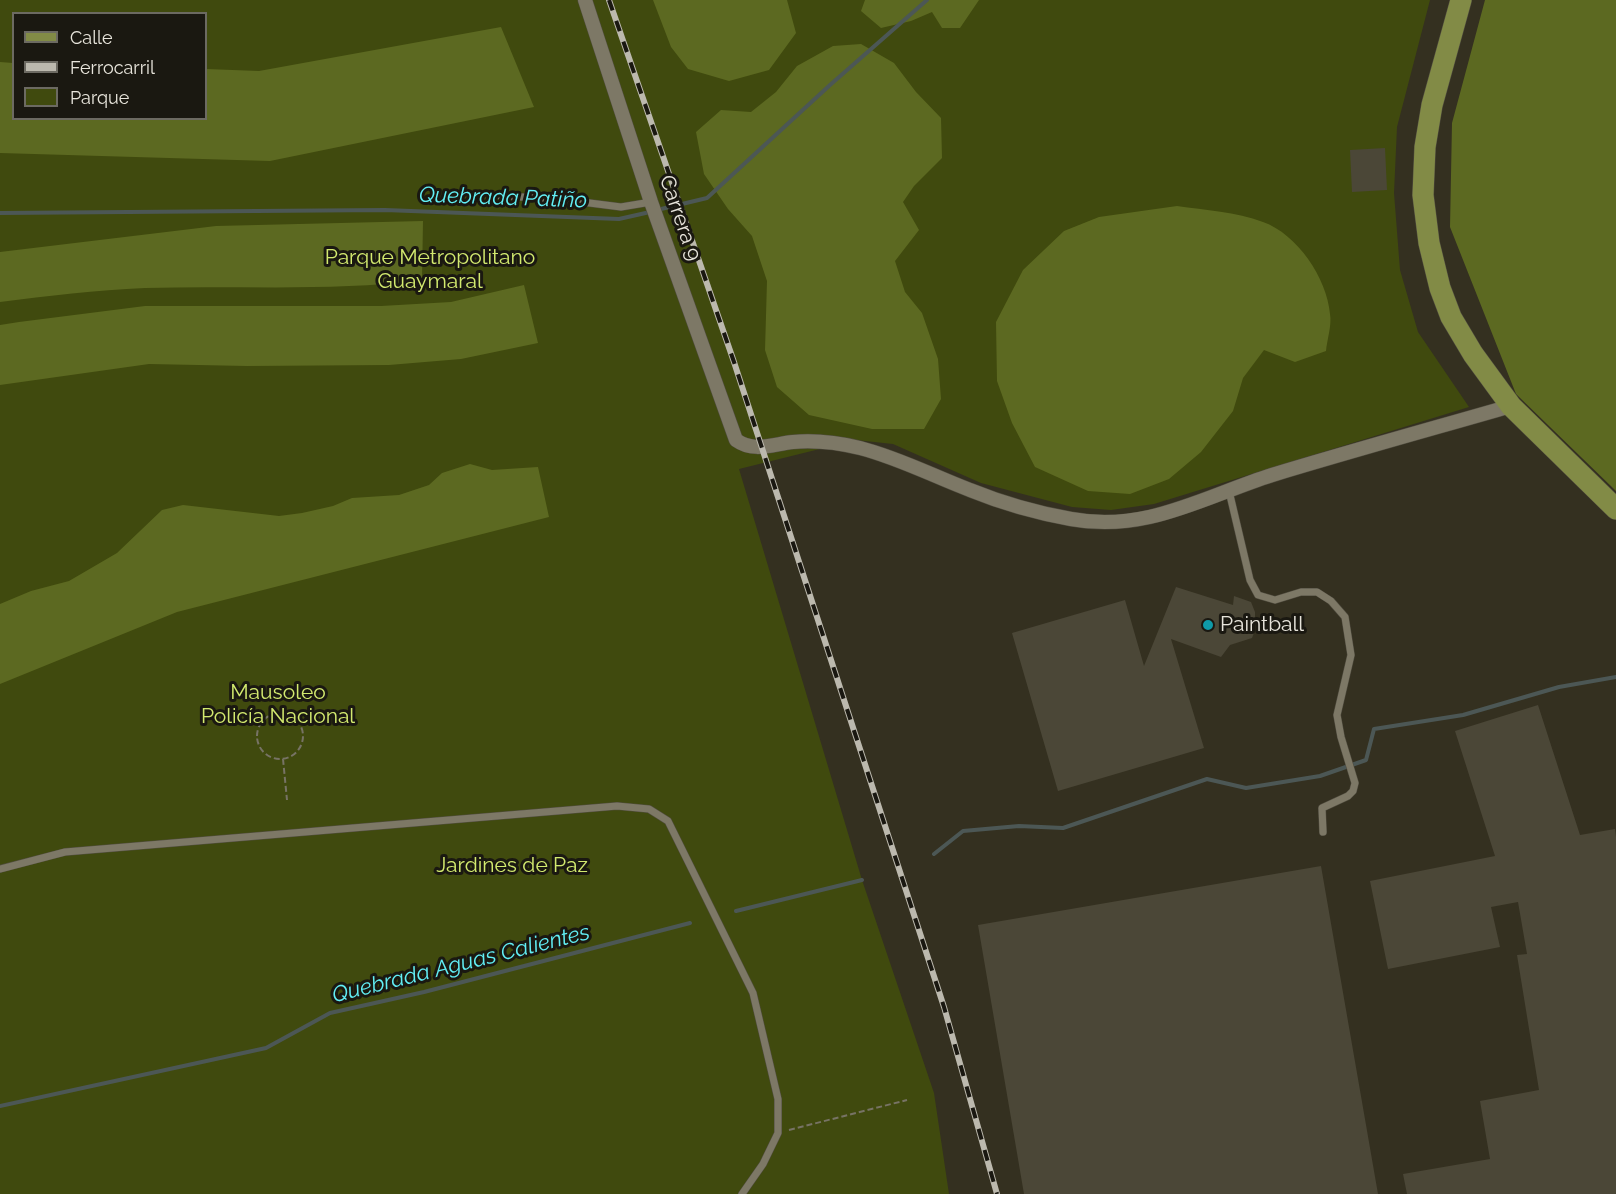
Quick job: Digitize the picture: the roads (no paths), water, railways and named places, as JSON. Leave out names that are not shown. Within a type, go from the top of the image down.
[{"type":"main road","points":[[1461,0],[1432,105],[1425,147],[1423,195],[1428,234],[1440,288],[1451,317],[1473,354],[1511,406],[1616,509]]},
{"type":"street","name":"Carrera 9","points":[[585,0],[651,202],[736,440],[743,445],[761,448],[794,442],[838,443],[888,455],[972,491],[1071,519],[1114,523],[1167,514],[1229,491]]},
{"type":"street","points":[[1229,491],[1270,476],[1511,406]]},
{"type":"lane","points":[[492,195],[621,207],[651,202]]},
{"type":"lane","points":[[1229,491],[1250,580],[1258,595],[1275,600],[1301,592],[1317,592],[1331,602],[1345,617],[1351,655],[1337,715],[1355,783],[1353,791],[1348,796],[1322,808],[1323,832]]},
{"type":"lane","points":[[0,869],[65,852],[617,806],[649,809],[668,821],[753,993],[778,1099],[778,1133],[763,1164],[742,1194]]},
{"type":"waterway","name":"Quebrada Patiño","points":[[657,210],[707,198],[927,0]]},
{"type":"waterway","name":"Quebrada Patiño","points":[[0,213],[385,210],[619,219],[650,212]]},
{"type":"waterway","name":"Quebrada Aguas Calientes","points":[[934,854],[963,831],[1019,826],[1063,828],[1207,779],[1246,788],[1320,776],[1366,760],[1374,729],[1463,715],[1559,687],[1616,677]]},
{"type":"waterway","points":[[736,911],[862,880]]},
{"type":"waterway","name":"Quebrada Aguas Calientes","points":[[0,1106],[266,1048],[330,1013],[424,992],[690,923]]},
{"type":"railway","points":[[609,0],[734,362],[944,1007],[997,1194]]},
{"type":"place","name":"Paintball","points":[[1208,625]]},
{"type":"park label","name":"Parque Metropolitano Guaymaral","points":[[430,270]]},
{"type":"park label","name":"Mausoleo Policía Nacional","points":[[278,705]]},
{"type":"park label","name":"Jardines de Paz","points":[[512,866]]}]
